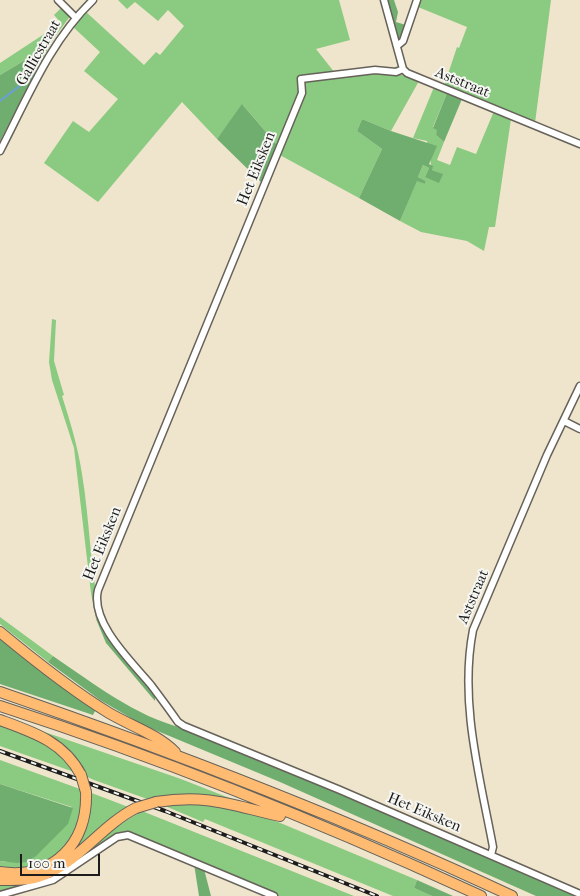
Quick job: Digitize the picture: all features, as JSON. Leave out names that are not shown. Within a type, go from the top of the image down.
[{"type":"highway","points":[[0,632],[84,697],[116,718],[166,743],[178,754]]},
{"type":"highway","points":[[0,692],[178,754],[354,825],[512,896]]},
{"type":"highway","points":[[0,706],[97,740],[301,818],[481,896]]},
{"type":"highway","points":[[0,720],[46,738],[68,756],[81,775],[86,792],[86,808],[81,830],[70,848],[61,857],[38,870],[19,874],[0,872]]},
{"type":"highway","points":[[0,880],[25,880],[48,873],[72,858],[109,824],[136,808],[156,802],[179,798],[206,799],[278,815],[301,818]]},
{"type":"street","points":[[58,0],[76,18]]},
{"type":"street","name":"Gallicstraat","points":[[0,151],[56,45],[76,18],[93,0]]},
{"type":"street","points":[[384,0],[403,69]]},
{"type":"street","points":[[397,46],[403,41],[417,0]]},
{"type":"street","name":"Aststraat","points":[[403,69],[412,76],[580,144]]},
{"type":"street","name":"Het Eiksken","points":[[403,69],[396,72],[374,70],[301,79],[302,94],[98,590],[96,601],[110,633],[120,649],[150,684],[178,722],[184,726],[492,855],[580,894]]},
{"type":"street","name":"Aststraat","points":[[492,855],[471,720],[468,672],[473,630],[547,454],[580,386]]},
{"type":"street","points":[[564,421],[580,429]]},
{"type":"street","points":[[0,895],[53,880],[116,837],[128,835],[274,896]]},
{"type":"green space","points":[[118,0],[339,0],[350,40],[316,49],[335,73],[299,77],[300,92],[278,146],[243,105],[217,139],[182,102],[98,202],[44,163],[73,121],[89,132],[118,99],[84,71],[100,52],[72,26],[85,11],[144,65],[156,52],[160,55],[184,26],[168,10],[158,21],[135,2],[127,9]]},
{"type":"green space","points":[[386,0],[394,0],[398,12],[396,22],[406,25],[400,39],[397,37]]},
{"type":"green space","points":[[421,0],[551,0],[535,123],[444,86],[457,47],[459,48],[467,27],[418,7]]},
{"type":"green space","points":[[62,7],[71,15],[54,38],[39,65],[27,59],[0,75],[0,63],[61,23],[54,15]]},
{"type":"green space","points":[[27,59],[39,65],[0,141],[0,75]]},
{"type":"green space","points":[[374,72],[402,75],[419,81],[391,131],[362,119],[357,131],[382,149],[359,198],[278,154],[305,81]]},
{"type":"green space","points":[[434,87],[447,93],[433,127],[438,130],[436,135],[444,142],[437,160],[450,165],[457,147],[476,154],[494,111],[511,119],[495,227],[489,227],[484,251],[467,241],[421,232],[400,221],[417,180],[425,184],[426,181],[418,177],[423,165],[429,168],[425,177],[442,174],[432,170],[427,141],[413,138]]},
{"type":"green space","points":[[447,93],[462,99],[444,142],[436,135],[437,130],[433,128]]},
{"type":"green space","points":[[242,104],[278,146],[263,184],[217,139]]},
{"type":"green space","points":[[362,119],[437,146],[429,164],[433,166],[432,170],[443,174],[439,183],[425,177],[429,168],[423,165],[418,177],[426,181],[425,184],[417,181],[400,221],[359,198],[382,149],[357,131]]},
{"type":"green space","points":[[52,319],[56,320],[54,361],[76,444],[85,492],[97,600],[101,618],[96,619],[91,593],[74,448],[52,380],[49,362]]},
{"type":"green space","points":[[0,617],[53,656],[48,662],[0,624]]},
{"type":"green space","points":[[101,618],[155,695],[155,701],[106,643],[96,619]]},
{"type":"green space","points":[[0,637],[96,709],[93,715],[0,684]]},
{"type":"green space","points":[[53,656],[99,688],[148,716],[183,728],[332,788],[579,896],[536,896],[280,782],[143,725],[100,700],[48,662]]},
{"type":"green space","points":[[0,725],[32,737],[51,747],[60,754],[74,772],[0,746]]},
{"type":"green space","points":[[33,728],[181,779],[237,801],[150,800],[94,780],[85,776]]},
{"type":"green space","points":[[0,760],[80,789],[80,807],[77,823],[70,838],[61,850],[49,859],[35,865],[18,867],[0,866],[0,861],[6,862],[72,807],[0,784]]},
{"type":"green space","points":[[0,784],[73,808],[68,824],[36,856],[27,862],[0,861]]},
{"type":"green space","points":[[89,792],[131,808],[64,858]]},
{"type":"green space","points":[[202,803],[245,811],[278,822],[417,880],[414,888],[432,896],[393,896],[205,819],[203,822],[165,806],[166,804]]},
{"type":"green space","points":[[142,811],[354,896],[278,896],[126,833],[54,878],[0,893],[0,884],[19,885]]},
{"type":"green space","points":[[194,864],[204,869],[211,896],[199,896]]},
{"type":"green space","points":[[417,880],[453,896],[432,896],[414,888]]},
{"type":"waterway","points":[[0,101],[30,78],[36,65]]},
{"type":"railway","points":[[0,751],[165,811],[377,896]]}]
